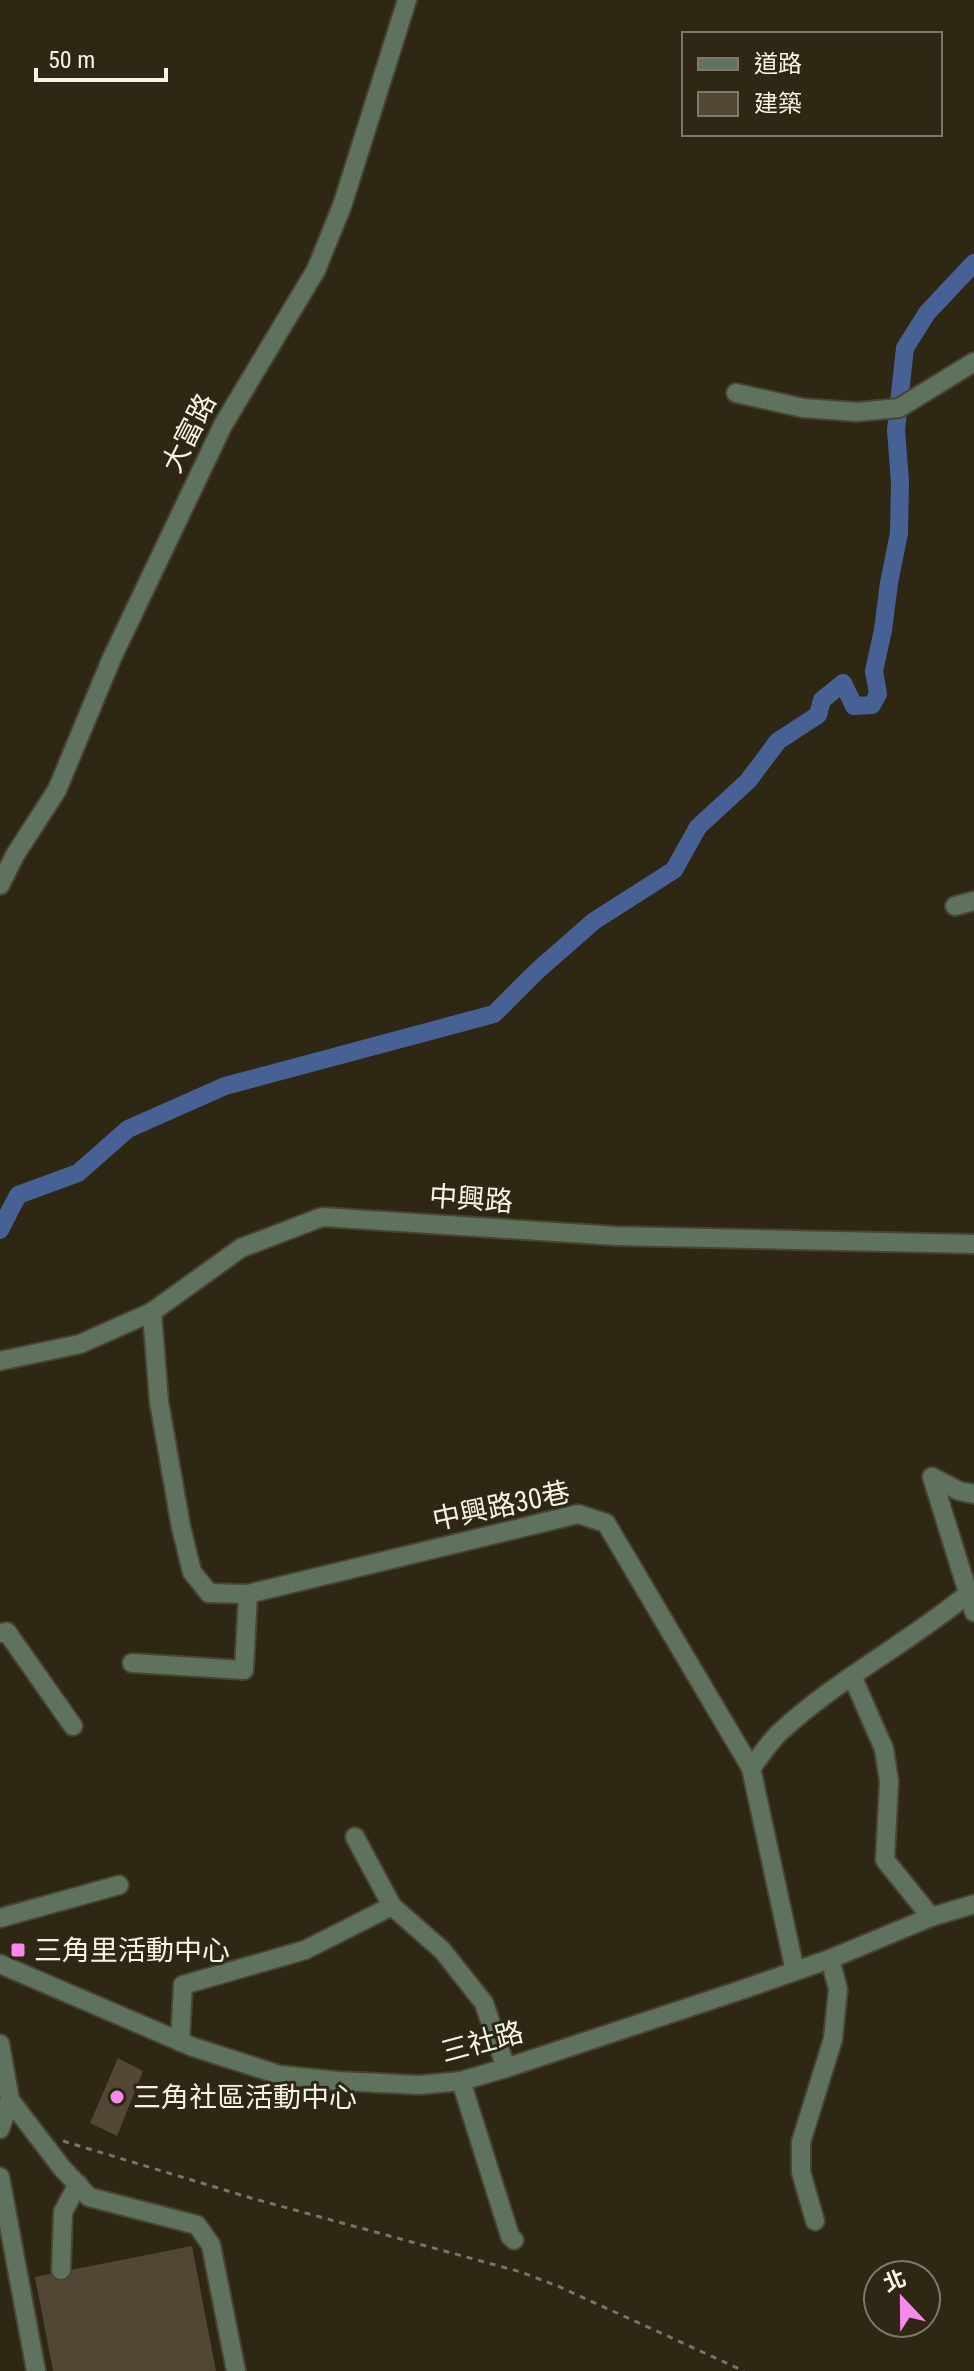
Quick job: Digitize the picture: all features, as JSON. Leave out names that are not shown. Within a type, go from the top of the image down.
[{"type":"street","name":"大富路","points":[[0,885],[15,855],[57,790],[111,660],[223,425],[316,270],[342,206],[407,0]]},
{"type":"street","points":[[736,393],[803,408],[857,412],[899,408],[974,362]]},
{"type":"street","points":[[955,906],[974,901]]},
{"type":"street","name":"中興路","points":[[0,1361],[80,1344],[152,1312],[241,1248],[322,1217],[617,1236],[974,1244]]},
{"type":"street","name":"中興路30巷","points":[[152,1312],[159,1402],[181,1527],[192,1572],[209,1593],[248,1594],[578,1514],[606,1523],[751,1768],[795,1971]]},
{"type":"street","points":[[974,1494],[959,1491],[932,1477],[974,1612]]},
{"type":"street","points":[[751,1768],[778,1735],[877,1658],[930,1625],[969,1593]]},
{"type":"street","points":[[132,1663],[244,1670],[248,1594]]},
{"type":"street","points":[[0,1633],[7,1632],[73,1726]]},
{"type":"street","points":[[853,1678],[884,1749],[889,1781],[885,1860],[931,1917]]},
{"type":"street","points":[[355,1837],[392,1906],[442,1950],[484,2003],[506,2068]]},
{"type":"street","points":[[0,1918],[119,1885]]},
{"type":"street","name":"三社路","points":[[0,1964],[180,2042],[280,2075],[420,2085],[461,2081],[506,2068],[830,1959],[931,1917],[974,1904]]},
{"type":"street","points":[[180,2042],[183,1985],[305,1950],[392,1906]]},
{"type":"street","points":[[815,2221],[801,2172],[801,2142],[833,2039],[838,1989],[830,1959]]},
{"type":"street","points":[[0,2044],[10,2100],[89,2197],[197,2225],[211,2245],[236,2371]]},
{"type":"street","points":[[461,2081],[510,2236],[514,2240]]},
{"type":"street","points":[[0,2129],[10,2100]]},
{"type":"street","points":[[0,2177],[36,2371]]},
{"type":"street","points":[[61,2270],[63,2212],[78,2184]]},
{"type":"path","points":[[64,2142],[251,2198],[521,2272],[744,2371]]},
{"type":"building","name":"三角社區活動中心","points":[[118,2058],[143,2071],[117,2136],[90,2123]]},
{"type":"building","points":[[192,2246],[216,2371],[53,2371],[35,2277]]},
{"type":"waterway","points":[[0,1230],[18,1195],[78,1173],[128,1129],[225,1086],[494,1014],[594,921],[674,870],[698,827],[748,781],[778,741],[818,715],[822,700],[843,683],[854,706],[872,705],[878,694],[874,671],[899,533],[900,482],[896,430],[905,348],[927,313],[974,263]]},
{"type":"place","name":"三角里活動中心","points":[[18,1950]]},
{"type":"place","name":"三角社區活動中心","points":[[117,2097]]}]
